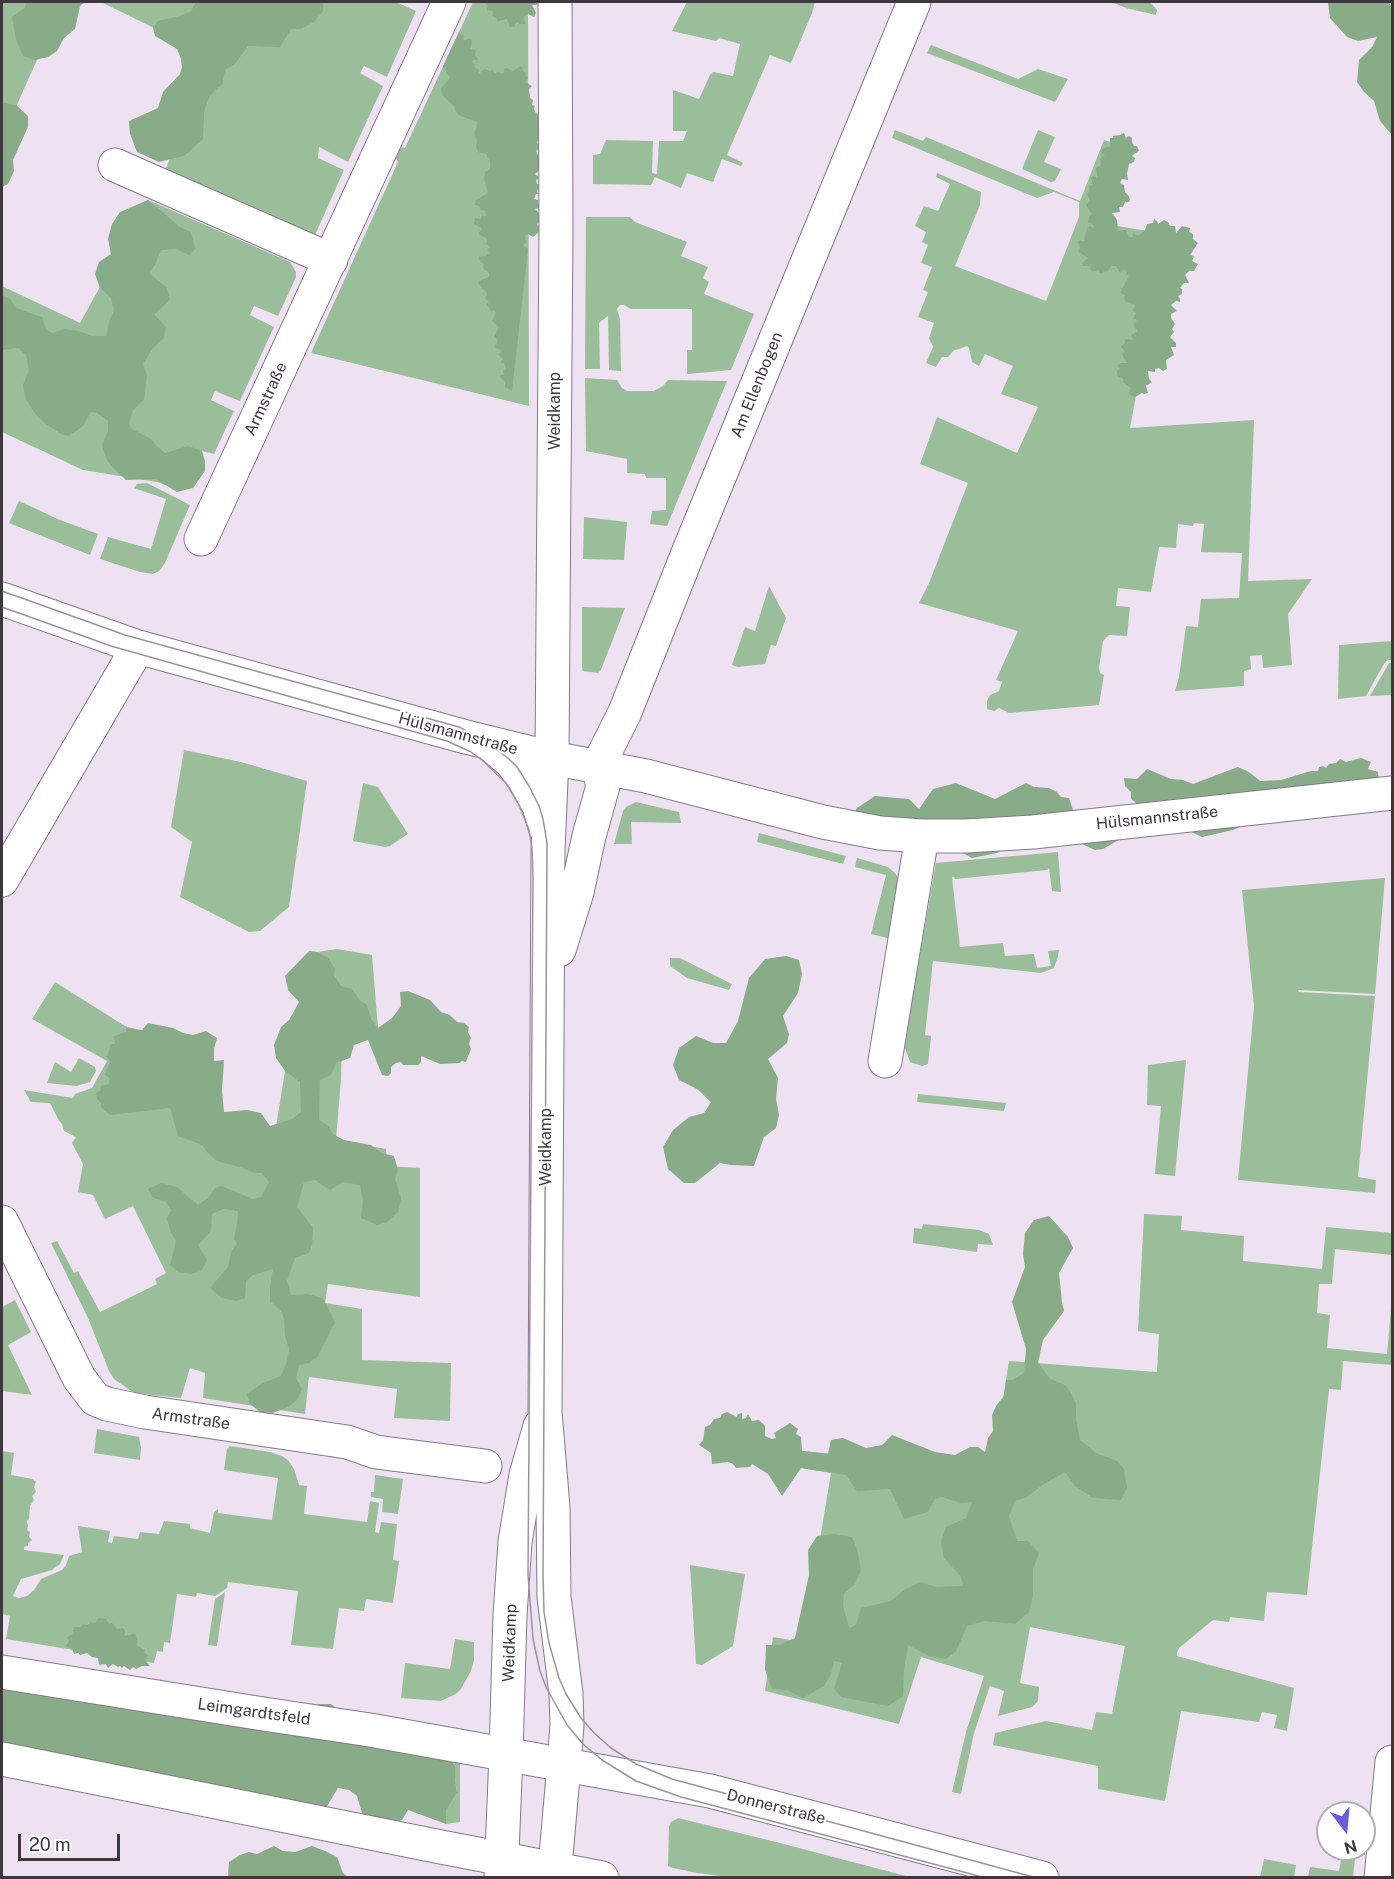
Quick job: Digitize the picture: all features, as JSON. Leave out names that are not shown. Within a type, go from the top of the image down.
[{"type":"street","name":"Armstraße","points":[[201,539],[448,2]]},
{"type":"street","name":"Weidkamp","points":[[554,1873],[567,1725],[566,1694],[554,1597],[553,1507],[545,1412],[556,230],[555,2]]},
{"type":"street","name":"Am Ellenbogen","points":[[598,766],[625,712],[914,2]]},
{"type":"street","points":[[115,165],[331,260]]},
{"type":"street","name":"Hülsmannstraße","points":[[2,599],[138,647],[486,741],[552,758],[646,776],[823,822],[880,833],[966,836],[1033,832],[1392,793]]},
{"type":"street","points":[[2,880],[138,647]]},
{"type":"street","name":"Weidkamp","points":[[486,741],[511,762],[531,790],[549,835]]},
{"type":"street","name":"Weidkamp","points":[[548,991],[577,892],[603,786],[598,766],[574,775],[554,808],[549,835]]},
{"type":"street","points":[[885,1061],[922,836]]},
{"type":"street","name":"Armstraße","points":[[2,1222],[79,1378],[95,1399],[107,1404],[145,1412],[347,1442],[376,1452],[485,1466]]},
{"type":"street","name":"Weidkamp","points":[[501,1868],[510,1615],[515,1542],[526,1475],[545,1412]]},
{"type":"street","name":"Leimgardtsfeld","points":[[2,1672],[358,1728],[506,1754]]},
{"type":"street","name":"Donnerstraße","points":[[506,1754],[711,1791],[1042,1878]]},
{"type":"street","points":[[2,1759],[501,1868],[602,1878]]},
{"type":"street","points":[[1381,1878],[1392,1762]]},
{"type":"green space","points":[[2,2],[63,2],[2,138]]},
{"type":"green space","points":[[26,2],[85,2],[80,6],[75,29],[64,38],[57,51],[48,57],[35,60],[23,56],[16,39],[12,17],[25,8]]},
{"type":"green space","points":[[101,2],[396,2],[416,11],[387,77],[364,66],[360,73],[383,86],[348,162],[319,147],[318,158],[344,170],[315,235],[165,170],[217,59]]},
{"type":"green space","points":[[196,2],[324,2],[323,11],[314,22],[301,29],[291,29],[280,47],[248,46],[235,64],[225,70],[222,85],[210,96],[204,111],[203,139],[184,156],[159,162],[137,152],[130,134],[129,121],[158,108],[163,92],[180,74],[182,67],[177,49],[155,36],[153,28],[158,21],[191,11]]},
{"type":"green space","points":[[473,2],[528,2],[529,406],[311,353],[398,162],[396,151],[401,147],[405,148]]},
{"type":"green space","points":[[484,2],[537,2],[537,5],[532,5],[536,13],[534,17],[528,14],[524,17],[525,24],[518,22],[514,27],[510,27],[507,19],[498,21],[492,16],[493,11],[487,10],[488,6]]},
{"type":"green space","points":[[687,2],[815,2],[791,63],[770,55],[727,155],[743,163],[741,166],[722,159],[713,182],[687,173],[681,188],[655,177],[651,185],[593,184],[593,155],[600,154],[606,140],[653,141],[652,173],[657,174],[659,141],[683,141],[687,131],[673,131],[673,90],[699,99],[713,72],[733,76],[740,44],[719,38],[716,41],[672,31]]},
{"type":"green space","points":[[1111,2],[1150,2],[1157,10],[1156,15],[1126,8]]},
{"type":"green space","points":[[1326,2],[1389,2],[1392,8],[1392,135],[1380,121],[1374,101],[1357,82],[1359,60],[1372,47],[1377,37],[1358,41],[1347,37],[1330,18]]},
{"type":"green space","points":[[459,32],[464,35],[463,40],[471,39],[470,49],[476,50],[475,55],[478,58],[472,63],[475,64],[474,67],[478,69],[479,74],[484,69],[490,71],[492,69],[495,73],[502,74],[506,68],[513,71],[520,66],[523,68],[528,78],[525,82],[532,86],[529,89],[530,98],[533,100],[532,105],[535,106],[536,113],[542,116],[543,137],[538,140],[537,143],[540,145],[536,151],[540,155],[541,169],[535,174],[540,178],[536,180],[537,184],[541,185],[534,199],[538,200],[541,208],[535,209],[540,214],[541,221],[537,224],[541,230],[533,237],[525,235],[526,242],[523,245],[528,249],[512,391],[505,387],[505,382],[500,377],[504,375],[503,371],[506,367],[504,363],[502,364],[503,359],[498,354],[502,351],[495,347],[498,339],[494,337],[499,327],[492,321],[496,313],[494,310],[491,311],[486,304],[489,302],[485,298],[486,291],[478,283],[489,277],[479,257],[489,253],[487,249],[491,247],[486,244],[487,239],[479,234],[481,228],[474,224],[475,218],[481,219],[482,216],[486,216],[485,211],[481,211],[479,206],[475,205],[476,200],[488,193],[484,179],[485,172],[490,169],[490,162],[486,154],[478,152],[476,146],[477,141],[474,134],[478,122],[460,116],[454,106],[442,95],[441,88],[450,78],[443,66]]},
{"type":"green space","points":[[931,45],[1018,79],[1038,69],[1068,79],[1055,102],[927,53]]},
{"type":"green space","points":[[4,103],[16,105],[28,116],[28,127],[13,160],[14,171],[8,184],[2,187],[2,107]]},
{"type":"green space","points":[[895,130],[923,141],[926,137],[1080,201],[1104,140],[1117,144],[1093,222],[1166,234],[1130,428],[1254,420],[1248,581],[1312,579],[1288,614],[1292,665],[1263,668],[1262,655],[1250,656],[1251,669],[1244,671],[1244,686],[1175,691],[1186,626],[1198,627],[1201,599],[1239,598],[1242,553],[1201,552],[1204,524],[1194,523],[1193,526],[1178,524],[1176,548],[1159,547],[1151,592],[1118,588],[1116,606],[1130,607],[1127,636],[1109,635],[1103,641],[1099,668],[1100,673],[1104,675],[1099,705],[1009,713],[999,708],[994,711],[987,709],[990,695],[999,691],[1002,682],[996,680],[1018,631],[919,603],[968,483],[920,464],[937,417],[1017,453],[1038,407],[1001,394],[1013,366],[985,354],[979,366],[972,362],[967,346],[953,351],[948,357],[942,357],[936,367],[926,363],[933,347],[929,338],[934,323],[918,317],[928,292],[923,290],[932,267],[921,263],[928,245],[922,242],[926,232],[915,226],[924,206],[938,211],[950,184],[936,177],[937,173],[981,192],[980,205],[955,266],[1046,301],[1079,217],[1079,202],[1054,192],[1037,198],[892,138]]},
{"type":"green space","points":[[1038,130],[1055,137],[1044,162],[1061,169],[1055,181],[1051,182],[1022,169]]},
{"type":"green space","points":[[1124,133],[1126,138],[1129,136],[1132,138],[1134,146],[1137,146],[1139,151],[1132,156],[1135,158],[1134,162],[1129,164],[1128,180],[1122,179],[1120,183],[1124,185],[1130,200],[1125,202],[1123,207],[1119,207],[1120,212],[1112,213],[1117,220],[1118,231],[1126,230],[1129,237],[1133,237],[1133,233],[1138,236],[1145,230],[1147,224],[1153,223],[1154,219],[1158,224],[1164,220],[1170,226],[1175,226],[1176,233],[1182,226],[1190,228],[1189,232],[1193,234],[1193,239],[1198,243],[1190,255],[1194,256],[1192,261],[1198,264],[1194,271],[1189,271],[1185,275],[1189,283],[1184,283],[1180,288],[1182,294],[1178,296],[1180,302],[1176,301],[1171,305],[1177,311],[1171,314],[1175,324],[1172,329],[1174,332],[1170,337],[1176,343],[1176,347],[1171,347],[1174,355],[1166,360],[1167,369],[1163,371],[1159,368],[1155,369],[1155,372],[1148,371],[1152,382],[1146,386],[1148,393],[1135,397],[1129,394],[1131,388],[1117,376],[1117,371],[1120,369],[1117,366],[1120,363],[1127,363],[1122,353],[1125,352],[1121,347],[1126,339],[1133,340],[1131,335],[1138,331],[1134,327],[1137,320],[1133,319],[1136,313],[1133,311],[1135,305],[1125,301],[1125,295],[1120,293],[1129,275],[1124,269],[1120,273],[1116,266],[1111,266],[1108,271],[1100,273],[1099,270],[1092,271],[1091,266],[1083,266],[1082,263],[1088,258],[1079,252],[1078,242],[1084,241],[1087,228],[1090,226],[1094,228],[1088,222],[1092,214],[1086,205],[1090,201],[1087,193],[1090,192],[1089,186],[1093,185],[1091,178],[1097,177],[1096,168],[1101,165],[1100,159],[1105,155],[1101,153],[1102,149],[1110,146],[1110,138]]},
{"type":"green space","points":[[148,200],[290,262],[296,272],[296,277],[278,316],[254,306],[250,315],[274,327],[240,401],[215,391],[211,400],[234,411],[214,454],[202,451],[180,490],[157,482],[83,470],[2,432],[2,286],[80,323]]},
{"type":"green space","points":[[148,200],[180,227],[191,232],[195,249],[189,255],[176,249],[161,250],[149,273],[167,288],[170,299],[154,314],[166,327],[164,338],[153,348],[143,364],[147,375],[144,400],[133,410],[129,424],[132,429],[151,439],[165,453],[188,446],[202,451],[205,471],[193,488],[177,492],[156,479],[126,480],[114,469],[107,460],[102,445],[108,431],[108,421],[97,413],[91,412],[83,426],[69,436],[61,434],[46,424],[36,415],[26,400],[23,385],[29,370],[26,355],[18,348],[2,350],[2,295],[10,299],[16,308],[42,317],[46,330],[53,333],[64,329],[92,336],[106,336],[114,310],[111,298],[100,288],[95,274],[99,262],[111,254],[108,239],[112,224],[120,212]]},
{"type":"green space","points":[[586,217],[630,217],[635,222],[687,242],[681,256],[708,267],[703,278],[709,282],[704,294],[754,314],[731,370],[687,374],[687,350],[692,350],[692,309],[631,309],[624,305],[620,305],[617,309],[620,319],[621,371],[609,370],[608,316],[599,323],[600,369],[585,369]]},
{"type":"green space","points":[[585,378],[617,380],[627,391],[654,391],[668,380],[727,381],[667,526],[650,524],[652,511],[666,510],[666,478],[646,478],[645,474],[627,473],[627,459],[586,451]]},
{"type":"green space","points":[[147,483],[190,505],[165,563],[159,571],[153,574],[100,559],[108,537],[151,549],[166,499],[134,488],[137,484]]},
{"type":"green space","points":[[19,501],[98,534],[90,555],[9,523]]},
{"type":"green space","points":[[584,517],[627,522],[624,560],[583,559]]},
{"type":"green space","points":[[769,586],[786,618],[776,646],[771,645],[765,664],[738,667],[732,665],[745,627],[755,631]]},
{"type":"green space","points":[[582,607],[625,608],[598,673],[583,671],[582,668]]},
{"type":"green space","points":[[1392,641],[1392,660],[1384,664],[1366,696],[1338,699],[1339,645]]},
{"type":"green space","points":[[1389,663],[1392,663],[1392,695],[1370,696]]},
{"type":"green space","points":[[184,750],[241,762],[307,781],[289,907],[260,931],[249,932],[180,897],[192,842],[171,827]]},
{"type":"green space","points":[[1361,758],[1371,762],[1368,769],[1378,772],[1379,782],[1356,810],[1343,816],[1315,813],[1259,819],[1233,830],[1202,837],[1185,829],[1124,837],[1103,849],[1095,850],[1075,841],[1007,847],[997,853],[972,858],[947,844],[849,819],[857,808],[875,796],[909,799],[919,809],[933,789],[956,783],[995,799],[1026,783],[1034,787],[1049,788],[1061,797],[1069,798],[1073,810],[1072,817],[1139,805],[1131,799],[1131,792],[1125,786],[1124,778],[1137,779],[1147,769],[1171,779],[1193,784],[1238,767],[1260,781],[1281,780],[1318,771],[1319,767],[1326,768],[1340,759],[1346,762]]},
{"type":"green space","points":[[363,783],[378,787],[408,834],[390,846],[353,841]]},
{"type":"green space","points":[[636,802],[679,812],[681,823],[631,822],[632,844],[614,844],[623,811]]},
{"type":"green space","points":[[759,833],[846,856],[843,864],[757,842]]},
{"type":"green space","points":[[1058,852],[1061,892],[1052,891],[1049,868],[955,879],[952,877],[960,947],[1003,943],[1005,956],[1034,954],[1037,968],[1051,966],[1048,951],[1059,950],[1058,956],[1054,968],[1041,973],[933,961],[925,1035],[931,1036],[928,1064],[922,1066],[910,1062],[904,1045],[936,863]]},
{"type":"green space","points":[[857,858],[888,867],[899,879],[895,940],[871,934],[886,875],[855,867]]},
{"type":"green space","points":[[1385,878],[1375,994],[1298,990],[1299,992],[1375,996],[1358,1177],[1376,1180],[1375,1193],[1238,1180],[1254,1006],[1242,890]]},
{"type":"green space","points":[[337,949],[372,955],[378,1028],[342,1028],[336,1140],[386,1149],[387,1166],[420,1168],[420,1297],[328,1284],[325,1303],[362,1309],[362,1360],[451,1363],[450,1421],[394,1418],[397,1389],[309,1377],[305,1414],[203,1398],[205,1373],[190,1368],[181,1398],[134,1393],[114,1379],[109,1371],[88,1318],[51,1243],[57,1241],[74,1273],[78,1271],[100,1312],[157,1284],[155,1279],[166,1273],[133,1206],[105,1219],[93,1195],[78,1192],[83,1164],[72,1143],[76,1137],[64,1131],[50,1103],[31,1102],[24,1090],[73,1098],[75,1094],[92,1088],[107,1061],[32,1019],[55,982],[125,1026],[206,1049],[196,1124],[274,1139],[309,951]]},
{"type":"green space","points":[[309,951],[317,952],[328,958],[341,986],[352,989],[360,1001],[367,1005],[371,1019],[378,1028],[392,1018],[401,1006],[400,992],[408,991],[430,1000],[441,1012],[469,1027],[471,1049],[466,1062],[440,1064],[421,1056],[421,1062],[418,1065],[396,1063],[391,1067],[391,1073],[388,1076],[382,1075],[368,1040],[354,1045],[350,1058],[336,1063],[331,1075],[320,1080],[319,1120],[328,1126],[333,1134],[344,1140],[371,1145],[381,1153],[394,1156],[398,1170],[395,1179],[401,1198],[398,1212],[387,1222],[377,1225],[361,1218],[363,1202],[360,1185],[343,1182],[330,1190],[315,1180],[304,1182],[297,1207],[313,1228],[312,1245],[309,1253],[295,1258],[287,1281],[291,1295],[308,1294],[323,1298],[335,1322],[318,1356],[309,1363],[299,1365],[296,1378],[302,1389],[297,1400],[288,1407],[273,1413],[260,1412],[250,1404],[247,1394],[261,1384],[281,1376],[289,1349],[281,1311],[270,1301],[273,1269],[253,1275],[246,1281],[245,1298],[237,1301],[222,1298],[210,1288],[228,1267],[231,1252],[237,1244],[234,1239],[238,1211],[223,1209],[212,1214],[211,1231],[198,1245],[207,1260],[201,1271],[191,1274],[178,1272],[170,1265],[176,1241],[167,1219],[171,1210],[166,1202],[152,1197],[148,1189],[161,1183],[177,1187],[198,1205],[209,1197],[215,1188],[222,1186],[252,1199],[261,1197],[269,1182],[262,1173],[254,1173],[217,1161],[202,1145],[178,1136],[170,1108],[110,1115],[101,1107],[96,1093],[100,1091],[101,1086],[109,1084],[110,1078],[105,1075],[110,1062],[107,1057],[111,1044],[115,1044],[114,1036],[126,1032],[126,1028],[142,1030],[148,1023],[193,1035],[206,1031],[217,1038],[214,1061],[224,1060],[222,1091],[224,1112],[247,1110],[261,1113],[270,1126],[292,1119],[301,1112],[300,1082],[285,1071],[276,1058],[274,1045],[281,1027],[289,1020],[299,1002],[288,990],[285,976]]},
{"type":"green space","points":[[786,956],[799,960],[802,974],[798,993],[783,1016],[789,1034],[787,1043],[768,1059],[778,1078],[776,1099],[779,1115],[776,1128],[764,1137],[754,1166],[720,1163],[695,1183],[684,1183],[668,1169],[663,1147],[673,1130],[689,1117],[704,1113],[711,1102],[697,1089],[679,1080],[673,1065],[679,1048],[696,1036],[713,1043],[726,1043],[738,1021],[749,978],[765,959]]},
{"type":"green space","points":[[670,958],[680,958],[732,984],[729,990],[687,978],[670,966]]},
{"type":"green space","points":[[79,1058],[95,1067],[96,1071],[90,1082],[77,1086],[47,1083],[55,1062],[71,1072]]},
{"type":"green space","points":[[1186,1060],[1175,1176],[1155,1174],[1161,1106],[1147,1105],[1148,1065]]},
{"type":"green space","points":[[918,1094],[1006,1103],[1004,1111],[917,1102]]},
{"type":"green space","points":[[1144,1214],[1182,1216],[1181,1230],[1244,1236],[1243,1261],[1322,1269],[1326,1227],[1392,1233],[1392,1255],[1335,1249],[1332,1284],[1319,1284],[1317,1313],[1330,1315],[1327,1348],[1387,1354],[1392,1298],[1392,1365],[1343,1361],[1341,1390],[1329,1389],[1307,1595],[1267,1592],[1264,1621],[1230,1617],[1229,1622],[1213,1620],[1179,1648],[1177,1653],[1177,1656],[1294,1688],[1287,1731],[1274,1728],[1277,1715],[1262,1712],[1259,1722],[1181,1711],[1165,1801],[1098,1789],[1098,1766],[993,1745],[995,1733],[1046,1721],[1092,1730],[1096,1712],[1112,1714],[1125,1646],[1030,1627],[1020,1683],[1039,1687],[1038,1701],[1032,1707],[998,1716],[1004,1691],[990,1686],[974,1733],[961,1794],[952,1792],[966,1732],[984,1676],[921,1657],[899,1724],[765,1691],[773,1637],[803,1642],[831,1473],[801,1468],[802,1451],[992,1468],[1009,1361],[1157,1372],[1159,1334],[1138,1331]]},
{"type":"green space","points":[[1049,1216],[1068,1237],[1073,1248],[1059,1273],[1064,1311],[1043,1340],[1038,1363],[1050,1379],[1065,1385],[1070,1391],[1076,1403],[1076,1420],[1080,1440],[1096,1453],[1117,1461],[1124,1469],[1127,1488],[1121,1500],[1093,1498],[1075,1486],[1065,1472],[1025,1498],[1015,1501],[1009,1516],[1017,1541],[1028,1541],[1039,1553],[1033,1569],[1033,1595],[1029,1612],[1015,1624],[985,1621],[967,1626],[956,1651],[946,1659],[929,1656],[908,1645],[903,1696],[888,1706],[841,1697],[834,1689],[842,1663],[834,1661],[831,1674],[824,1686],[803,1698],[787,1690],[772,1689],[765,1670],[766,1645],[779,1645],[795,1638],[809,1575],[808,1550],[817,1536],[834,1534],[852,1537],[857,1549],[861,1570],[855,1584],[844,1593],[843,1606],[849,1628],[856,1625],[861,1608],[891,1601],[904,1590],[920,1582],[936,1587],[963,1586],[961,1577],[944,1558],[941,1542],[946,1527],[966,1518],[972,1502],[961,1503],[942,1497],[935,1499],[928,1512],[904,1519],[890,1489],[857,1491],[846,1475],[801,1468],[782,1496],[768,1474],[752,1464],[750,1467],[736,1468],[728,1462],[712,1464],[711,1453],[699,1445],[703,1440],[705,1427],[727,1412],[737,1417],[742,1413],[742,1419],[748,1414],[752,1421],[759,1420],[765,1426],[765,1436],[772,1439],[776,1438],[774,1433],[790,1423],[798,1429],[796,1434],[801,1437],[802,1451],[828,1454],[831,1440],[843,1438],[866,1448],[882,1445],[892,1435],[935,1452],[955,1455],[970,1447],[978,1447],[985,1452],[988,1438],[993,1431],[992,1415],[1004,1396],[1006,1380],[1013,1380],[1024,1373],[1026,1349],[1012,1302],[1025,1267],[1023,1254],[1025,1233],[1034,1220]]},
{"type":"green space","points":[[923,1224],[979,1230],[989,1234],[993,1245],[978,1244],[977,1252],[913,1243],[914,1228],[922,1229]]},
{"type":"green space","points":[[15,1300],[31,1332],[8,1345],[32,1395],[2,1391],[2,1307]]},
{"type":"green space","points":[[97,1429],[139,1437],[140,1460],[94,1453]]},
{"type":"green space","points":[[230,1446],[270,1452],[288,1460],[294,1469],[299,1485],[307,1486],[304,1514],[367,1522],[370,1501],[379,1503],[375,1532],[379,1533],[381,1522],[397,1524],[393,1560],[399,1561],[393,1603],[366,1599],[364,1611],[339,1608],[333,1649],[291,1645],[298,1591],[228,1582],[227,1588],[215,1596],[197,1593],[196,1597],[177,1594],[170,1643],[164,1642],[163,1652],[157,1651],[154,1663],[6,1639],[10,1616],[2,1614],[2,1451],[14,1453],[11,1475],[32,1479],[36,1482],[34,1487],[36,1492],[32,1496],[34,1500],[30,1506],[27,1521],[27,1530],[32,1540],[28,1546],[24,1547],[24,1550],[64,1555],[60,1564],[52,1570],[21,1579],[13,1596],[19,1598],[27,1596],[34,1590],[41,1579],[62,1570],[69,1556],[82,1552],[78,1526],[110,1531],[108,1542],[112,1543],[114,1536],[138,1539],[140,1532],[159,1534],[164,1521],[190,1524],[190,1528],[210,1533],[214,1512],[218,1509],[218,1513],[272,1520],[278,1478],[224,1470],[227,1449]]},
{"type":"green space","points":[[375,1475],[403,1479],[398,1514],[382,1512],[383,1499],[371,1497],[371,1492],[374,1492]]},
{"type":"green space","points":[[690,1565],[745,1574],[733,1646],[702,1665],[696,1664]]},
{"type":"green space","points":[[225,1592],[217,1646],[208,1645],[215,1599]]},
{"type":"green space","points":[[99,1618],[106,1619],[117,1629],[123,1628],[124,1636],[135,1634],[138,1640],[136,1645],[145,1650],[144,1653],[148,1655],[145,1660],[150,1666],[136,1669],[133,1667],[130,1670],[113,1664],[108,1668],[106,1664],[99,1665],[98,1658],[87,1653],[74,1654],[72,1649],[66,1646],[69,1641],[67,1637],[72,1635],[74,1627],[88,1625],[90,1622],[96,1623]]},
{"type":"green space","points":[[455,1639],[474,1642],[474,1660],[471,1671],[461,1689],[441,1701],[401,1698],[405,1663],[450,1669]]},
{"type":"green space","points":[[2,1678],[312,1720],[318,1704],[331,1704],[342,1713],[449,1756],[455,1766],[457,1793],[446,1811],[446,1824],[408,1810],[402,1820],[387,1826],[373,1821],[362,1813],[357,1796],[349,1790],[338,1788],[326,1808],[2,1751]]},
{"type":"green space","points":[[452,1761],[460,1763],[460,1822],[446,1824],[446,1811],[457,1793],[455,1766]]},
{"type":"green space","points":[[678,1818],[910,1877],[737,1878],[673,1868],[668,1866],[669,1826]]},
{"type":"green space","points":[[274,1846],[283,1851],[295,1852],[312,1846],[325,1851],[337,1857],[343,1873],[348,1877],[228,1877],[229,1862],[240,1855],[249,1852],[257,1854]]},
{"type":"green space","points":[[1264,1859],[1296,1865],[1294,1877],[1260,1877]]},
{"type":"green space","points":[[1341,1861],[1355,1861],[1353,1877],[1308,1877],[1310,1867],[1339,1871]]},
{"type":"tram line","points":[[2,591],[125,635],[459,727],[486,742],[517,767],[539,806],[547,843],[543,1574],[544,1612],[549,1643],[566,1694],[581,1718],[611,1748],[636,1764],[672,1779],[1037,1878]]},
{"type":"tram line","points":[[2,607],[111,646],[447,741],[471,752],[506,783],[519,805],[529,830],[532,848],[528,1575],[533,1639],[546,1687],[567,1725],[583,1744],[602,1760],[636,1781],[681,1797],[986,1878]]}]
